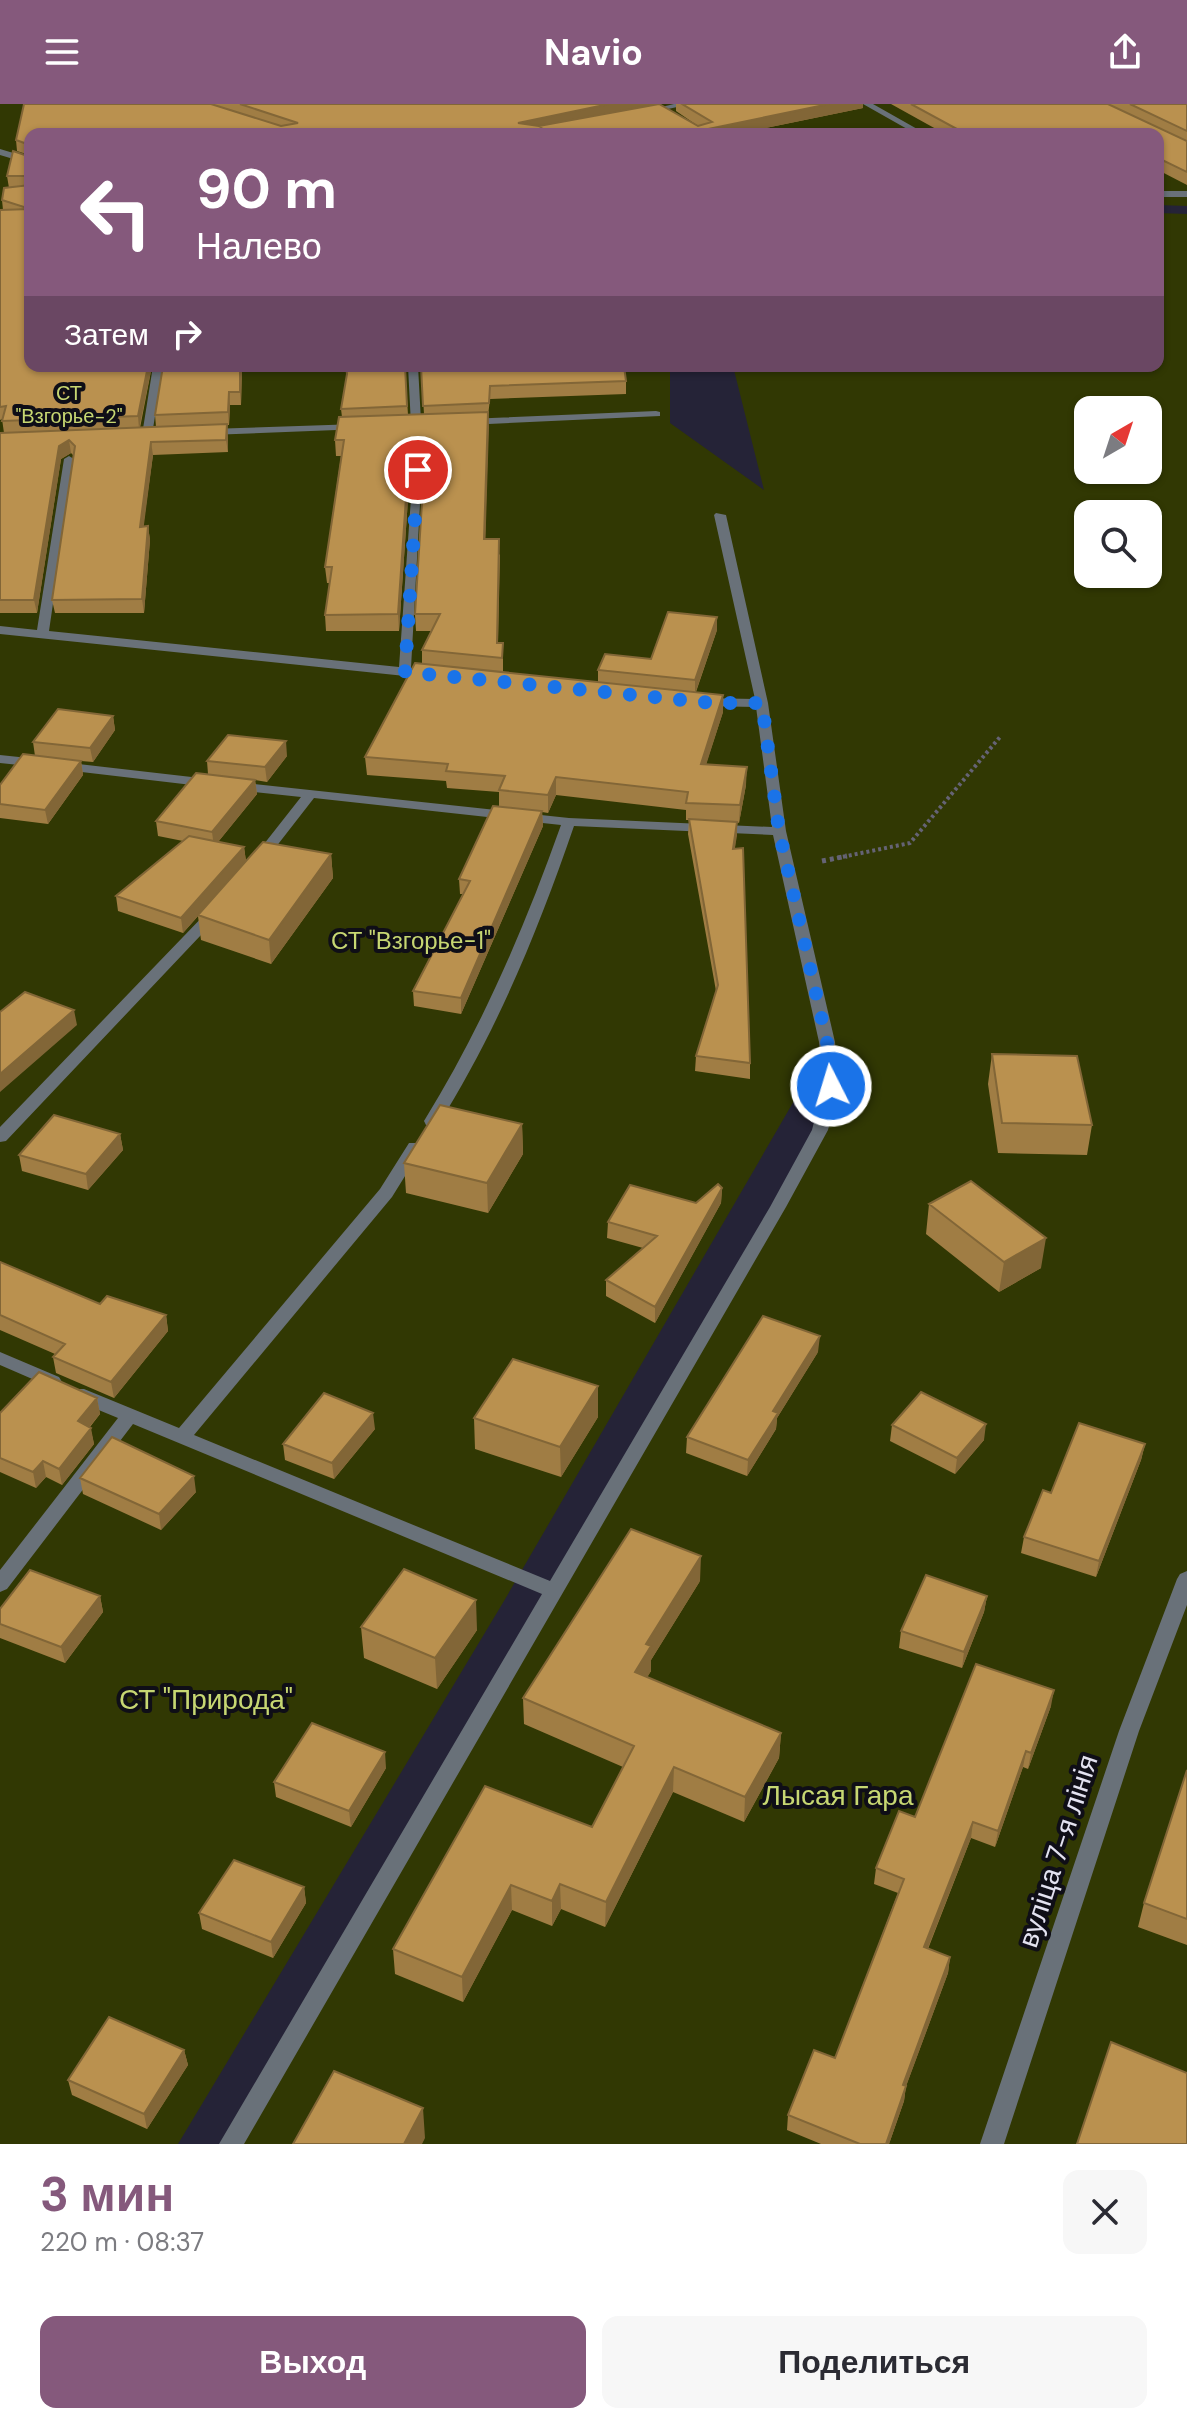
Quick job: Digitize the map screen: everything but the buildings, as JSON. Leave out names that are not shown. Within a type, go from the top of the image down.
[{"type":"street","points":[[652,104],[672,115]]},
{"type":"street","points":[[630,115],[687,104]]},
{"type":"street","points":[[867,104],[911,128]]},
{"type":"street","points":[[0,152],[24,159]]},
{"type":"street","points":[[1164,194],[1187,194]]},
{"type":"street","points":[[147,435],[157,372]]},
{"type":"street","points":[[413,372],[416,425]]},
{"type":"street","points":[[461,423],[656,414]]},
{"type":"street","points":[[400,425],[446,423]]},
{"type":"street","points":[[195,433],[368,426]]},
{"type":"street","points":[[133,435],[163,434]]},
{"type":"street","points":[[42,634],[69,459]]},
{"type":"street","points":[[405,672],[418,470]]},
{"type":"street","points":[[231,2144],[771,1220],[820,1130],[831,1086],[827,1042],[785,861],[762,703],[720,515]]},
{"type":"street","points":[[0,630],[451,676]]},
{"type":"street","points":[[682,700],[762,703]]},
{"type":"street","points":[[0,759],[569,822],[779,831]]},
{"type":"street","points":[[254,866],[310,795]]},
{"type":"street","points":[[181,1438],[386,1193],[474,1056],[526,946],[569,822]]},
{"type":"street","points":[[0,1137],[225,902]]},
{"type":"street","points":[[0,1358],[129,1417],[552,1590]]},
{"type":"street","points":[[0,1584],[129,1417]]},
{"type":"street","name":"вуліца 7-я лінія","points":[[992,2144],[1129,1731],[1187,1579]]},
{"type":"path","points":[[785,861],[806,865],[910,843],[1000,737]]},
{"type":"green space","points":[[0,104],[1187,104],[1187,206],[1164,205],[1164,128],[24,128],[24,372],[670,372],[670,423],[764,490],[734,372],[1164,372],[1164,213],[1187,214],[1187,2144],[236,2144],[820,1130],[827,1044],[504,1601],[178,2144],[0,2144]]},
{"type":"route","points":[[418,470],[405,672],[713,703],[762,703],[779,831],[827,1042],[831,1086]]},
{"type":"park label","name":"СТ \"Взгорье-2\"","points":[[69,404]]},
{"type":"park label","name":"СТ \"Взгорье-1\"","points":[[411,940]]},
{"type":"park label","name":"СТ \"Природа\"","points":[[206,1699]]},
{"type":"park label","name":"Лысая Гара","points":[[838,1795]]}]
